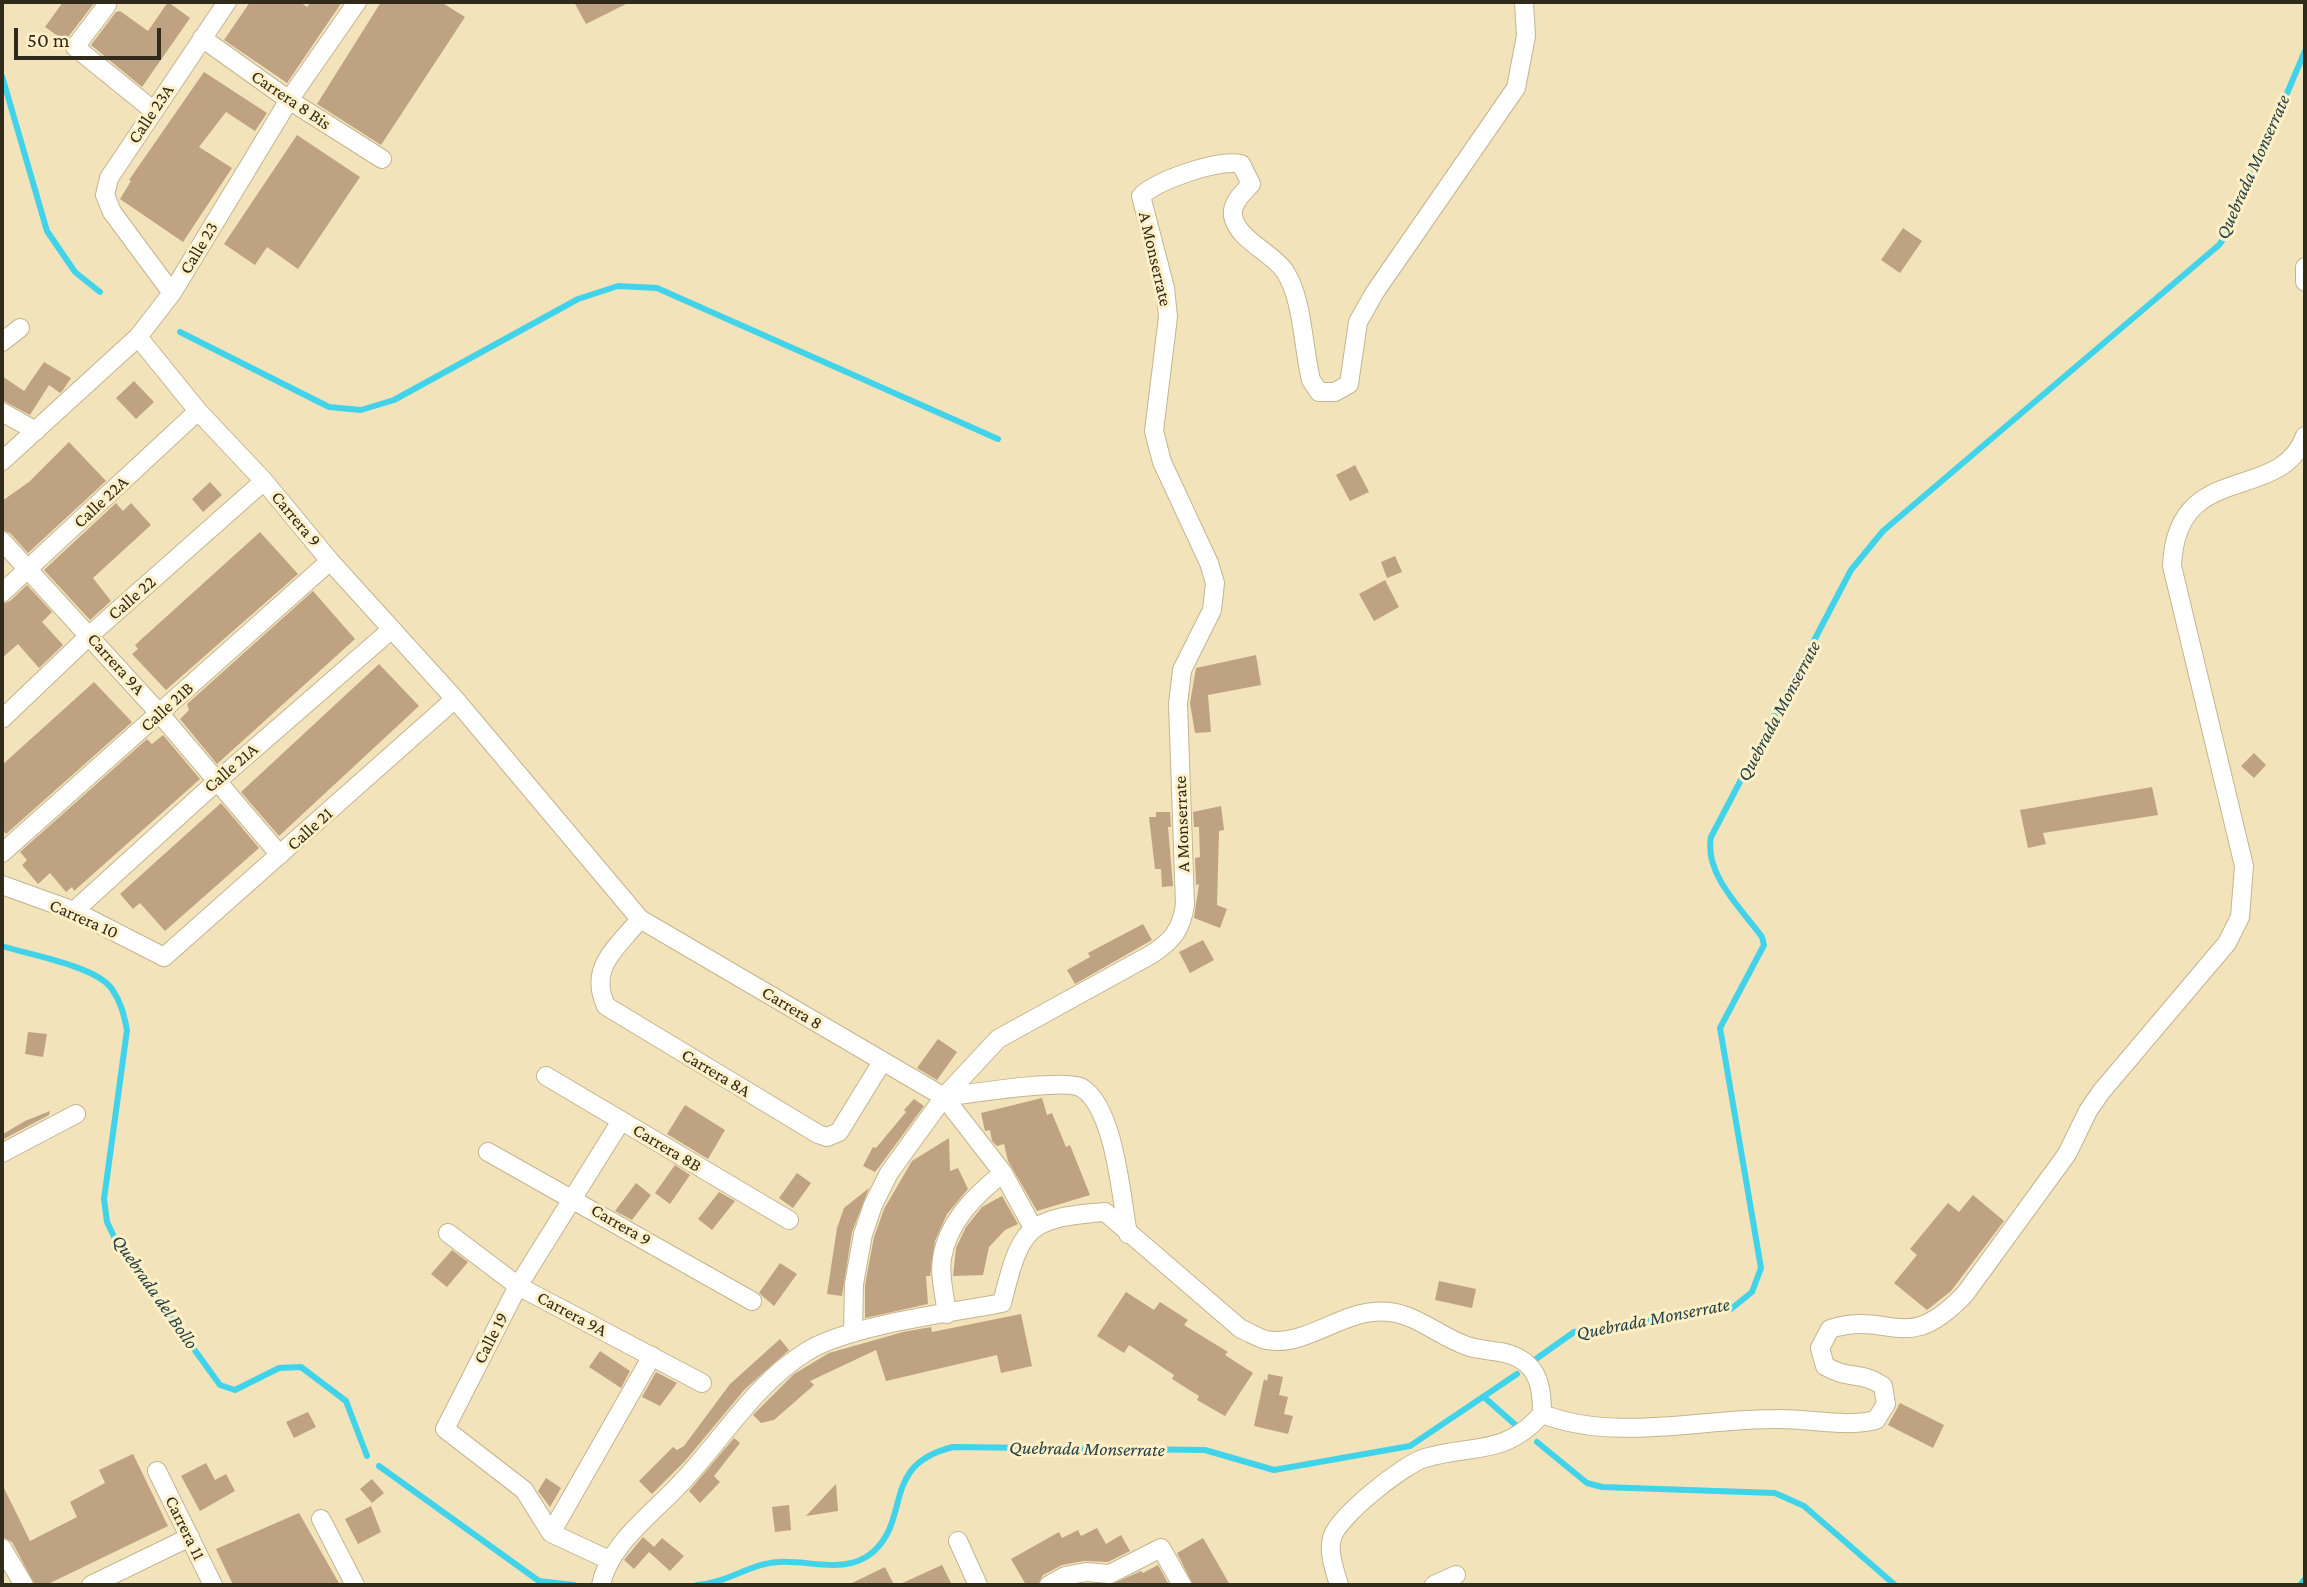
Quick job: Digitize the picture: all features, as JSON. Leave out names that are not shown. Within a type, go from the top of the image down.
[{"type":"street","name":"Calle 23A","points":[[172,293],[113,212],[105,195],[109,178],[227,2]]},
{"type":"street","name":"Calle 23","points":[[2,461],[138,337],[172,293],[289,100],[357,2]]},
{"type":"street","name":"A Monserrate","points":[[944,1097],[998,1039],[1152,954],[1172,941],[1182,924],[1185,905],[1178,704],[1182,670],[1212,610],[1215,583],[1209,563],[1162,463],[1154,431],[1168,317],[1165,288],[1141,196],[1152,186],[1228,161],[1241,164],[1251,184],[1235,202],[1232,215],[1240,230],[1274,258],[1286,272],[1293,288],[1311,380],[1320,392],[1335,392],[1349,384],[1358,322],[1375,292],[1516,88],[1526,36],[1524,2]]},
{"type":"street","points":[[107,5],[75,47],[154,111]]},
{"type":"street","name":"Carrera 8 Bis","points":[[202,38],[289,100],[382,159]]},
{"type":"street","points":[[2305,267],[2305,282]]},
{"type":"street","points":[[2,342],[20,328]]},
{"type":"street","name":"Carrera 9","points":[[138,337],[198,411],[264,481],[330,561],[455,699]]},
{"type":"street","name":"Calle 22A","points":[[2,593],[198,411]]},
{"type":"street","points":[[2,412],[36,431]]},
{"type":"street","points":[[1542,1413],[1569,1424],[1604,1428],[1779,1419],[1856,1425],[1876,1420],[1886,1404],[1883,1386],[1868,1376],[1842,1376],[1825,1366],[1820,1348],[1830,1329],[1852,1322],[1895,1329],[1922,1328],[1946,1314],[1965,1294],[2067,1154],[2088,1111],[2101,1092],[2227,943],[2240,917],[2244,866],[2172,566],[2173,541],[2182,519],[2196,504],[2217,491],[2286,464],[2300,450],[2305,436]]},
{"type":"street","name":"Calle 22","points":[[2,719],[90,635],[264,481]]},
{"type":"street","name":"Carrera 9A","points":[[2,541],[160,714],[280,855]]},
{"type":"street","name":"Calle 21B","points":[[2,853],[330,561]]},
{"type":"street","name":"Calle 21A","points":[[74,911],[216,782],[392,629]]},
{"type":"street","name":"Carrera 8","points":[[455,699],[640,919],[944,1097]]},
{"type":"street","name":"Calle 21","points":[[164,957],[455,699]]},
{"type":"street","name":"Carrera 10","points":[[2,885],[74,911],[164,957]]},
{"type":"street","name":"Carrera 8A","points":[[640,919],[599,971],[599,992],[606,1006],[827,1137],[839,1132],[882,1062]]},
{"type":"street","name":"Carrera 8B","points":[[546,1076],[789,1220]]},
{"type":"street","points":[[853,1333],[854,1284],[863,1234],[873,1205],[889,1173],[944,1097],[1060,1084],[1081,1087],[1097,1102],[1106,1122],[1128,1234]]},
{"type":"street","points":[[944,1097],[1003,1173],[1032,1226]]},
{"type":"street","points":[[2,1153],[76,1114]]},
{"type":"street","name":"Calle 19","points":[[551,1533],[524,1490],[444,1429],[518,1286],[621,1121]]},
{"type":"street","name":"Carrera 9","points":[[488,1152],[752,1301]]},
{"type":"street","points":[[947,1314],[942,1259],[954,1225],[977,1194],[1003,1173]]},
{"type":"street","points":[[652,1356],[551,1533],[605,1572],[697,1467],[736,1415],[773,1378],[807,1351],[853,1333],[1002,1303],[1014,1254],[1032,1226],[1070,1214],[1105,1212],[1241,1329],[1266,1340],[1295,1338],[1349,1316],[1375,1312],[1401,1313],[1424,1322],[1446,1337],[1469,1347],[1506,1352],[1529,1365],[1542,1389],[1542,1413],[1525,1433],[1501,1443],[1423,1459],[1407,1466],[1342,1520],[1332,1537],[1331,1557],[1339,1585]]},
{"type":"street","name":"Carrera 9A","points":[[448,1233],[518,1286],[702,1383]]},
{"type":"street","name":"Carrera 11","points":[[157,1471],[213,1585]]},
{"type":"street","points":[[321,1518],[355,1585]]},
{"type":"street","points":[[91,1585],[190,1537]]},
{"type":"street","points":[[958,1541],[978,1585]]},
{"type":"street","points":[[2,1548],[23,1585]]},
{"type":"street","points":[[1049,1585],[1065,1576],[1086,1572],[1110,1574],[1161,1548],[1182,1585]]},
{"type":"street","points":[[1434,1585],[1456,1575]]},
{"type":"building","points":[[63,2],[95,2],[65,41],[45,27]]},
{"type":"building","points":[[168,2],[190,18],[142,87],[91,45],[116,12],[120,11],[148,31]]},
{"type":"building","points":[[250,2],[300,2],[307,7],[311,2],[342,2],[287,83],[224,40]]},
{"type":"building","points":[[381,2],[441,2],[465,17],[381,145],[317,104]]},
{"type":"building","points":[[574,2],[630,2],[586,24]]},
{"type":"building","points":[[204,72],[267,113],[255,131],[226,112],[199,147],[232,168],[183,242],[120,199],[131,181],[129,180]]},
{"type":"building","points":[[297,135],[360,177],[298,269],[267,247],[255,265],[224,244]]},
{"type":"building","points":[[1903,228],[1922,241],[1900,273],[1881,260]]},
{"type":"building","points":[[44,362],[71,378],[60,393],[49,385],[30,415],[2,400],[2,376],[24,391]]},
{"type":"building","points":[[134,381],[154,402],[136,419],[116,398]]},
{"type":"building","points":[[69,442],[106,481],[28,553],[10,533],[2,530],[2,501],[29,482]]},
{"type":"building","points":[[1355,465],[1369,492],[1350,501],[1336,475]]},
{"type":"building","points":[[210,482],[222,495],[203,512],[192,499]]},
{"type":"building","points":[[116,503],[123,511],[131,503],[151,525],[93,578],[111,601],[90,620],[44,570]]},
{"type":"building","points":[[260,532],[298,574],[166,690],[132,654],[138,649],[135,645]]},
{"type":"building","points":[[1395,556],[1402,572],[1387,578],[1381,562]]},
{"type":"building","points":[[1385,580],[1399,607],[1374,621],[1359,594]]},
{"type":"building","points":[[27,585],[52,612],[42,622],[63,645],[39,668],[18,644],[2,658],[2,604],[10,601]]},
{"type":"building","points":[[313,591],[355,639],[217,764],[180,719],[189,710],[187,704]]},
{"type":"building","points":[[1256,655],[1261,685],[1208,695],[1211,732],[1195,733],[1190,703],[1196,668]]},
{"type":"building","points":[[379,664],[419,706],[279,836],[241,792]]},
{"type":"building","points":[[94,682],[132,722],[6,834],[2,829],[2,765]]},
{"type":"building","points":[[163,735],[200,779],[74,891],[72,887],[66,892],[50,873],[38,884],[22,865],[27,860],[20,852],[147,739],[152,744]]},
{"type":"building","points":[[2254,753],[2266,765],[2254,778],[2241,766]]},
{"type":"building","points":[[2152,787],[2158,815],[2043,833],[2046,844],[2028,848],[2020,810]]},
{"type":"building","points":[[221,803],[259,848],[165,931],[140,903],[133,909],[120,894]]},
{"type":"building","points":[[1221,806],[1224,830],[1219,831],[1217,905],[1227,909],[1220,928],[1194,918],[1199,884],[1196,885],[1195,858],[1200,857],[1199,827],[1194,827],[1193,812]]},
{"type":"building","points":[[1156,812],[1170,812],[1171,827],[1168,827],[1173,886],[1162,887],[1161,869],[1155,869],[1149,817],[1156,817]]},
{"type":"building","points":[[1143,924],[1152,940],[1075,984],[1067,970],[1090,957],[1088,953]]},
{"type":"building","points":[[1203,940],[1214,960],[1190,973],[1179,952]]},
{"type":"building","points":[[28,1032],[47,1034],[43,1057],[25,1054]]},
{"type":"building","points":[[938,1039],[957,1052],[937,1080],[917,1068]]},
{"type":"building","points":[[1042,1098],[1047,1115],[1052,1113],[1066,1147],[1070,1145],[1090,1195],[1037,1211],[1008,1161],[1004,1144],[997,1146],[992,1141],[990,1130],[985,1131],[981,1113]]},
{"type":"building","points":[[914,1099],[924,1106],[879,1167],[875,1172],[863,1166],[873,1147],[876,1148]]},
{"type":"building","points":[[685,1105],[725,1130],[708,1159],[667,1134]]},
{"type":"building","points":[[50,1111],[49,1115],[2,1140],[3,1134]]},
{"type":"building","points":[[949,1138],[950,1171],[958,1168],[968,1189],[947,1214],[935,1241],[930,1276],[926,1276],[928,1304],[865,1318],[865,1285],[874,1237],[884,1209],[912,1161]]},
{"type":"building","points":[[675,1165],[690,1175],[670,1204],[655,1193]]},
{"type":"building","points":[[797,1173],[811,1183],[793,1208],[779,1198]]},
{"type":"building","points":[[636,1183],[651,1195],[632,1220],[615,1211]]},
{"type":"building","points":[[869,1188],[852,1232],[842,1296],[827,1294],[837,1228],[844,1208]]},
{"type":"building","points":[[719,1192],[735,1201],[712,1230],[698,1219]]},
{"type":"building","points":[[1973,1195],[2004,1221],[1951,1291],[1927,1310],[1894,1283],[1917,1255],[1910,1249],[1948,1203],[1959,1212]]},
{"type":"building","points":[[1002,1196],[1018,1224],[1005,1230],[989,1247],[983,1275],[953,1276],[956,1248],[966,1227],[982,1207]]},
{"type":"building","points":[[452,1250],[468,1262],[447,1287],[431,1274]]},
{"type":"building","points":[[780,1263],[797,1274],[774,1306],[759,1293]]},
{"type":"building","points":[[1439,1281],[1476,1289],[1472,1308],[1435,1300]]},
{"type":"building","points":[[1126,1292],[1154,1310],[1160,1302],[1188,1320],[1184,1325],[1228,1352],[1225,1355],[1253,1373],[1225,1416],[1197,1400],[1199,1396],[1172,1379],[1174,1375],[1129,1345],[1124,1353],[1097,1336]]},
{"type":"building","points":[[1021,1314],[1032,1366],[1001,1373],[997,1355],[886,1381],[876,1350],[810,1381],[814,1385],[774,1420],[761,1423],[753,1415],[794,1374],[829,1353],[903,1332],[931,1327],[932,1332]]},
{"type":"building","points":[[780,1339],[789,1350],[745,1389],[685,1461],[652,1494],[639,1481],[673,1447],[677,1450],[684,1446],[730,1384]]},
{"type":"building","points":[[600,1351],[630,1371],[621,1388],[589,1367]]},
{"type":"building","points":[[656,1372],[677,1383],[660,1406],[642,1397]]},
{"type":"building","points":[[1268,1374],[1283,1377],[1279,1395],[1288,1397],[1284,1414],[1293,1416],[1288,1434],[1254,1426],[1264,1379],[1267,1381]]},
{"type":"building","points":[[1900,1403],[1944,1425],[1933,1448],[1888,1425]]},
{"type":"building","points":[[308,1412],[316,1427],[294,1438],[286,1422]]},
{"type":"building","points":[[734,1438],[740,1443],[714,1476],[720,1482],[700,1503],[689,1491]]},
{"type":"building","points":[[133,1454],[168,1526],[46,1585],[35,1585],[12,1542],[2,1537],[2,1484],[30,1541],[77,1517],[70,1502],[105,1483],[99,1470]]},
{"type":"building","points":[[206,1463],[215,1480],[226,1474],[235,1491],[200,1511],[181,1476]]},
{"type":"building","points":[[546,1478],[561,1488],[550,1507],[538,1491]]},
{"type":"building","points":[[372,1479],[384,1493],[372,1503],[360,1489]]},
{"type":"building","points":[[836,1484],[838,1511],[806,1516]]},
{"type":"building","points":[[789,1505],[791,1530],[775,1532],[772,1507]]},
{"type":"building","points":[[371,1506],[381,1532],[358,1544],[345,1519]]},
{"type":"building","points":[[299,1513],[340,1585],[233,1585],[216,1549]]},
{"type":"building","points":[[1097,1528],[1106,1544],[1121,1535],[1130,1551],[1108,1562],[1084,1561],[1062,1565],[1043,1575],[1038,1585],[1026,1585],[1011,1559],[1059,1532],[1062,1538],[1078,1530],[1081,1536]]},
{"type":"building","points":[[643,1537],[654,1547],[662,1538],[684,1556],[670,1571],[649,1552],[634,1569],[624,1560]]},
{"type":"building","points":[[1203,1538],[1230,1585],[1193,1585],[1177,1553]]},
{"type":"building","points":[[942,1565],[952,1585],[898,1585]]},
{"type":"building","points":[[1158,1565],[1169,1585],[1110,1585],[1141,1571],[1143,1573]]},
{"type":"building","points":[[885,1567],[894,1585],[848,1585]]},
{"type":"waterway","name":"Quebrada Monserrate","points":[[1536,1359],[1574,1332],[1731,1309],[1752,1292],[1761,1268],[1720,1028],[1764,945],[1762,937],[1719,877],[1710,851],[1711,837],[1851,570],[1883,531],[2219,245],[2227,234],[2305,51]]},
{"type":"waterway","points":[[2,76],[47,231],[75,272],[100,292]]},
{"type":"waterway","points":[[180,332],[329,407],[361,410],[394,400],[578,299],[618,286],[657,288],[998,439]]},
{"type":"waterway","name":"Quebrada del Bollo","points":[[2,946],[61,962],[92,974],[112,989],[120,1004],[127,1030],[104,1199],[107,1222],[117,1243],[220,1385],[235,1390],[279,1368],[301,1367],[346,1401],[367,1456]]},
{"type":"waterway","name":"Quebrada Monserrate","points":[[697,1585],[719,1581],[769,1563],[840,1565],[863,1559],[885,1538],[900,1493],[915,1466],[930,1455],[953,1447],[1205,1450],[1274,1470],[1410,1446],[1517,1374]]},
{"type":"waterway","points":[[1485,1398],[1519,1428]]},
{"type":"waterway","points":[[1537,1442],[1587,1483],[1602,1487],[1775,1493],[1804,1506],[1895,1585]]},
{"type":"waterway","name":"Quebrada del Bollo","points":[[379,1466],[539,1581],[574,1585]]},
{"type":"waterway","points":[[2300,1585],[2305,1579]]}]
